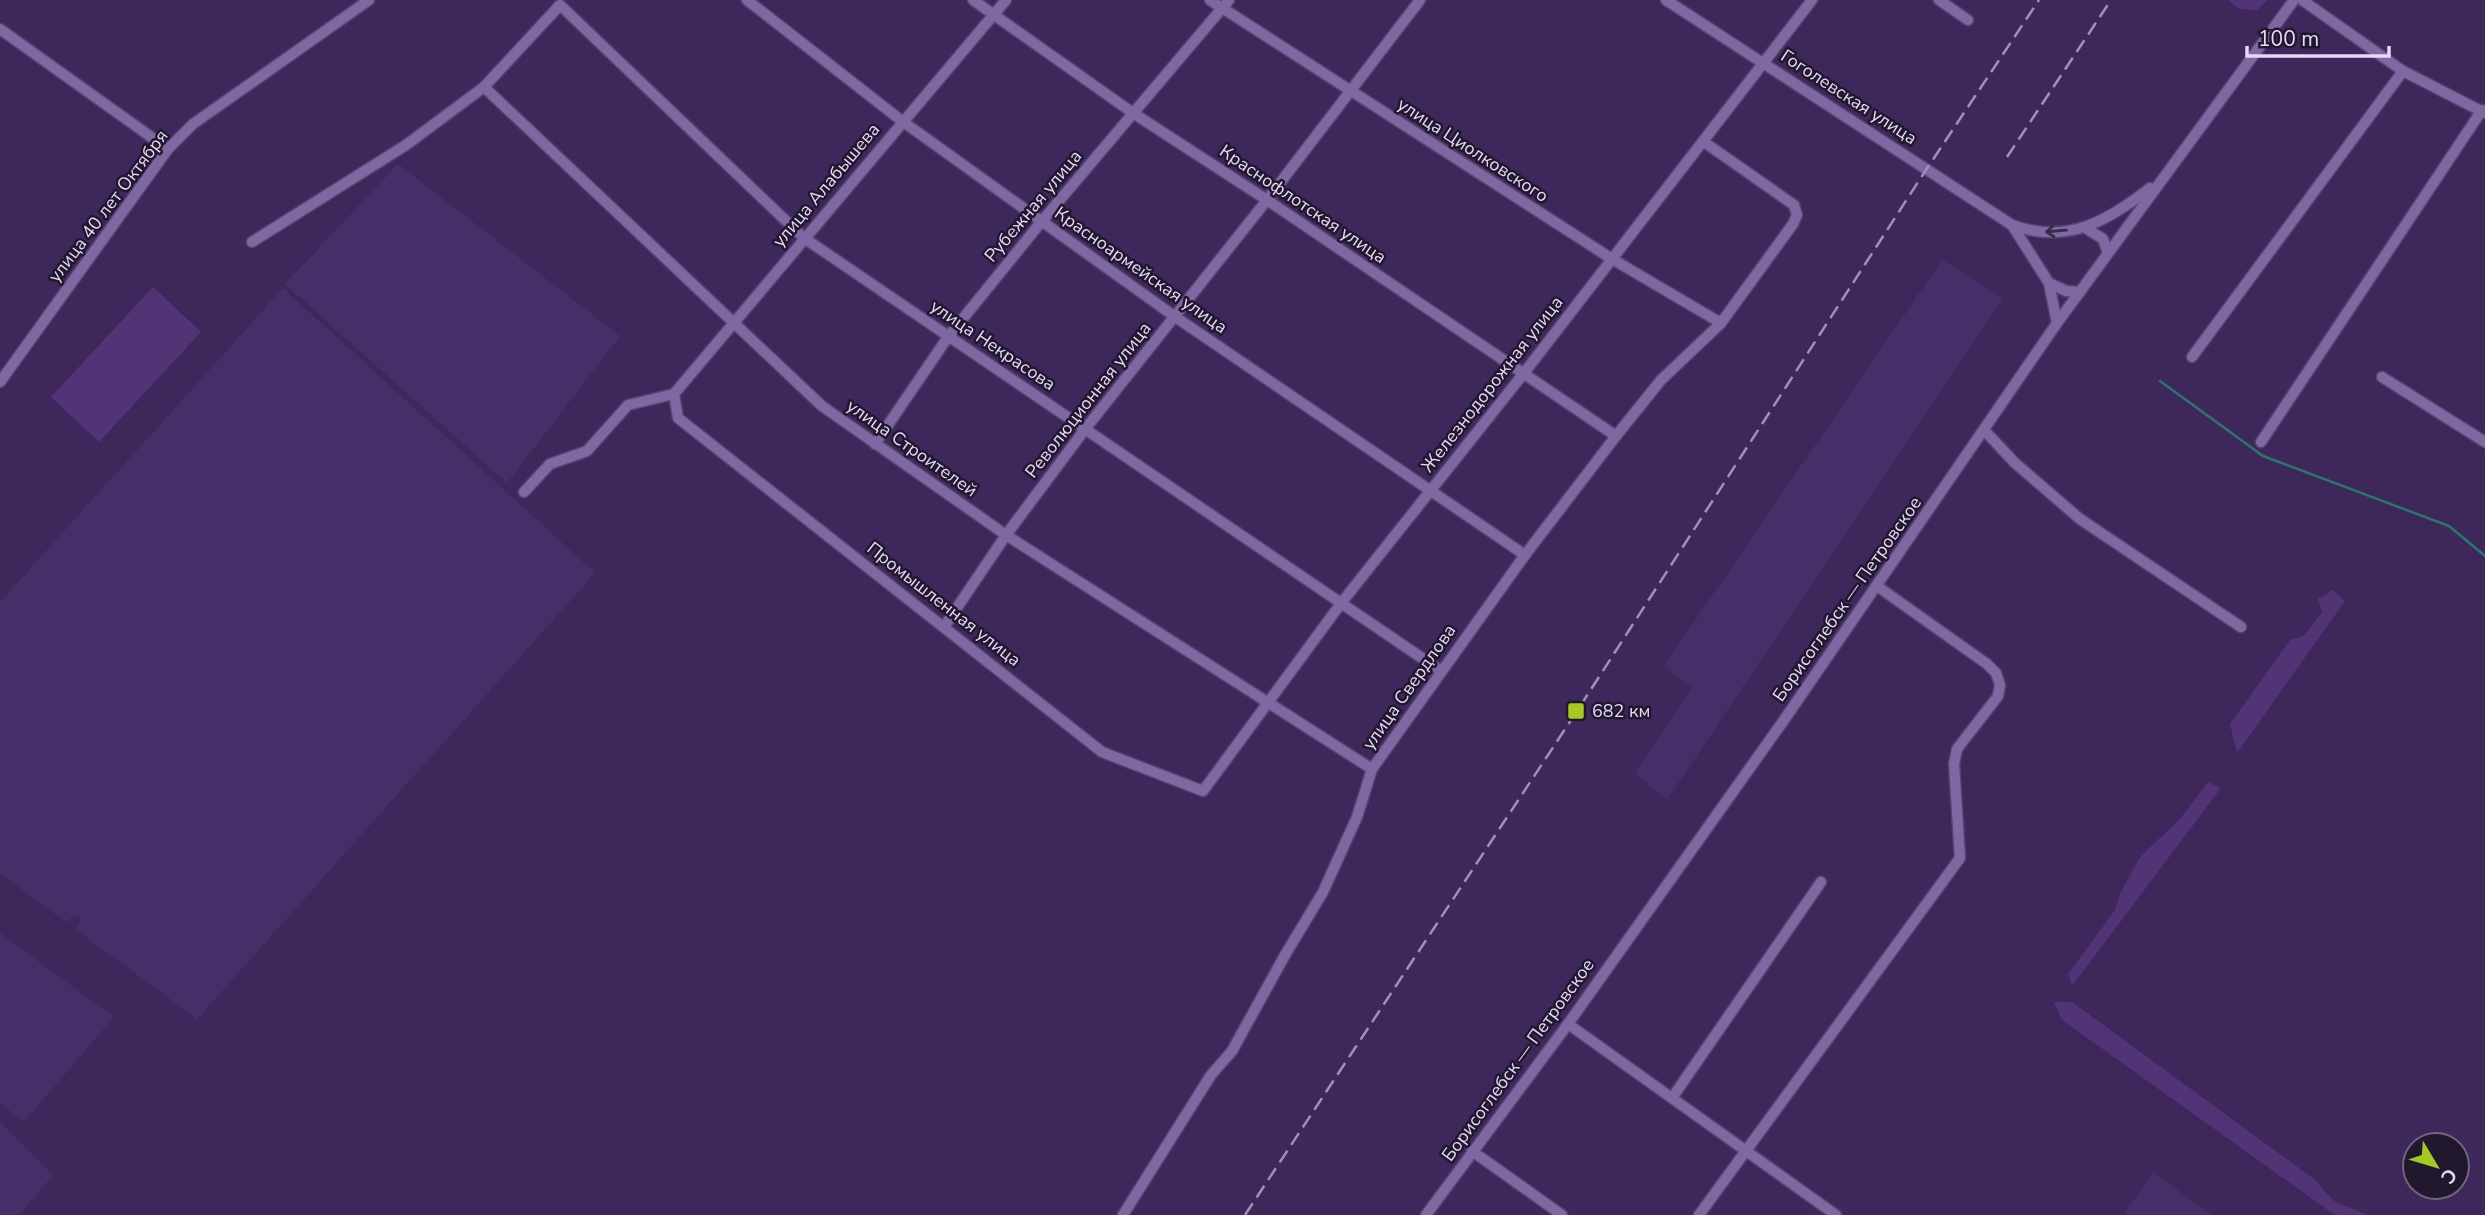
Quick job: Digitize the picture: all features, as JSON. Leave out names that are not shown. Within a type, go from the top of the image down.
[{"type":"street","name":"улица 40 лет Октября","points":[[0,382],[168,149],[193,124],[369,0]]},
{"type":"street","name":"Красноармейская улица","points":[[747,0],[902,121],[1174,316],[1525,555]]},
{"type":"street","name":"Краснофлотская улица","points":[[973,0],[1133,113],[1267,200],[1616,436]]},
{"type":"street","name":"улица Алабышева","points":[[674,394],[1006,0]]},
{"type":"street","name":"улица Циолковского","points":[[1210,0],[1226,4],[1349,91],[1612,260],[1721,323]]},
{"type":"street","name":"Революционная улица","points":[[944,626],[1006,534],[1086,428],[1267,200],[1420,0]]},
{"type":"street","name":"Гоголевская улица","points":[[1666,0],[2012,225]]},
{"type":"street","name":"Железнодорожная улица","points":[[1203,791],[1342,602],[1524,373],[1812,0]]},
{"type":"street","points":[[1939,0],[1968,20]]},
{"type":"street","name":"Борисоглебск — Петровское","points":[[1426,1215],[1568,1024],[1877,586],[2057,323],[2294,0]]},
{"type":"street","points":[[2261,442],[2483,111],[2403,71],[2302,0]]},
{"type":"street","name":"Рубежная улица","points":[[875,443],[948,337],[1042,221],[1226,4]]},
{"type":"street","name":"улица Некрасова","points":[[484,87],[560,5],[804,238],[1441,671]]},
{"type":"street","points":[[0,29],[168,149]]},
{"type":"street","points":[[2192,357],[2403,71]]},
{"type":"street","points":[[252,242],[406,145],[484,87]]},
{"type":"street","name":"улица Строителей","points":[[484,87],[822,406],[1006,534],[1372,769]]},
{"type":"street","name":"улица Свердлова","points":[[1123,1215],[1211,1075],[1232,1051],[1284,955],[1323,892],[1357,817],[1372,769],[1525,555],[1616,436],[1661,380],[1721,323],[1793,224],[1797,215],[1794,205],[1704,142]]},
{"type":"street","points":[[2012,225],[2040,233],[2084,227],[2118,214],[2159,181]]},
{"type":"street","points":[[2012,225],[2049,283],[2057,323]]},
{"type":"street","points":[[2084,227],[2103,239],[2108,253]]},
{"type":"street","points":[[2049,283],[2066,292],[2080,292]]},
{"type":"street","points":[[2382,377],[2485,442]]},
{"type":"street","points":[[524,492],[550,464],[587,451],[628,405],[674,394]]},
{"type":"street","name":"Промышленная улица","points":[[674,394],[678,418],[1102,752],[1203,791]]},
{"type":"street","points":[[1984,430],[2015,463],[2080,519],[2241,627]]},
{"type":"street","points":[[1699,1215],[1960,858],[1954,764],[1957,749],[1998,696],[2000,685],[1996,673],[1987,664],[1877,586]]},
{"type":"street","points":[[1672,1098],[1821,882]]},
{"type":"street","points":[[1568,1024],[1836,1215]]},
{"type":"street","points":[[1472,1152],[1562,1215]]},
{"type":"shaded area","points":[[2228,0],[2267,0],[2257,10],[2239,9]]},
{"type":"shaded area","points":[[398,164],[620,336],[507,483],[285,284]]},
{"type":"shaded area","points":[[1942,260],[2003,298],[1667,800],[1635,773],[1692,688],[1664,666]]},
{"type":"shaded area","points":[[153,287],[201,332],[99,442],[51,397]]},
{"type":"shaded area","points":[[283,288],[595,573],[197,1019],[75,929],[82,919],[75,915],[66,922],[0,873],[0,602]]},
{"type":"shaded area","points":[[2333,590],[2345,601],[2237,753],[2230,724],[2290,640],[2304,636],[2322,612],[2318,599]]},
{"type":"shaded area","points":[[2208,782],[2221,788],[2072,986],[2068,974],[2115,910],[2120,894],[2140,857],[2180,819]]},
{"type":"shaded area","points":[[0,933],[114,1017],[24,1122],[0,1103]]},
{"type":"shaded area","points":[[2054,1002],[2072,1002],[2314,1179],[2334,1201],[2367,1215],[2335,1215],[2062,1020]]},
{"type":"shaded area","points":[[0,1121],[53,1175],[19,1215],[0,1215]]},
{"type":"shaded area","points":[[2153,1173],[2213,1215],[2123,1215]]},
{"type":"waterway","points":[[2160,381],[2263,456],[2449,526],[2485,556]]},
{"type":"railway","points":[[1245,1215],[1577,711],[1920,179],[2039,0]]},
{"type":"railway","points":[[2007,157],[2111,0]]},
{"type":"place","name":"682 км","points":[[1576,711]]}]
